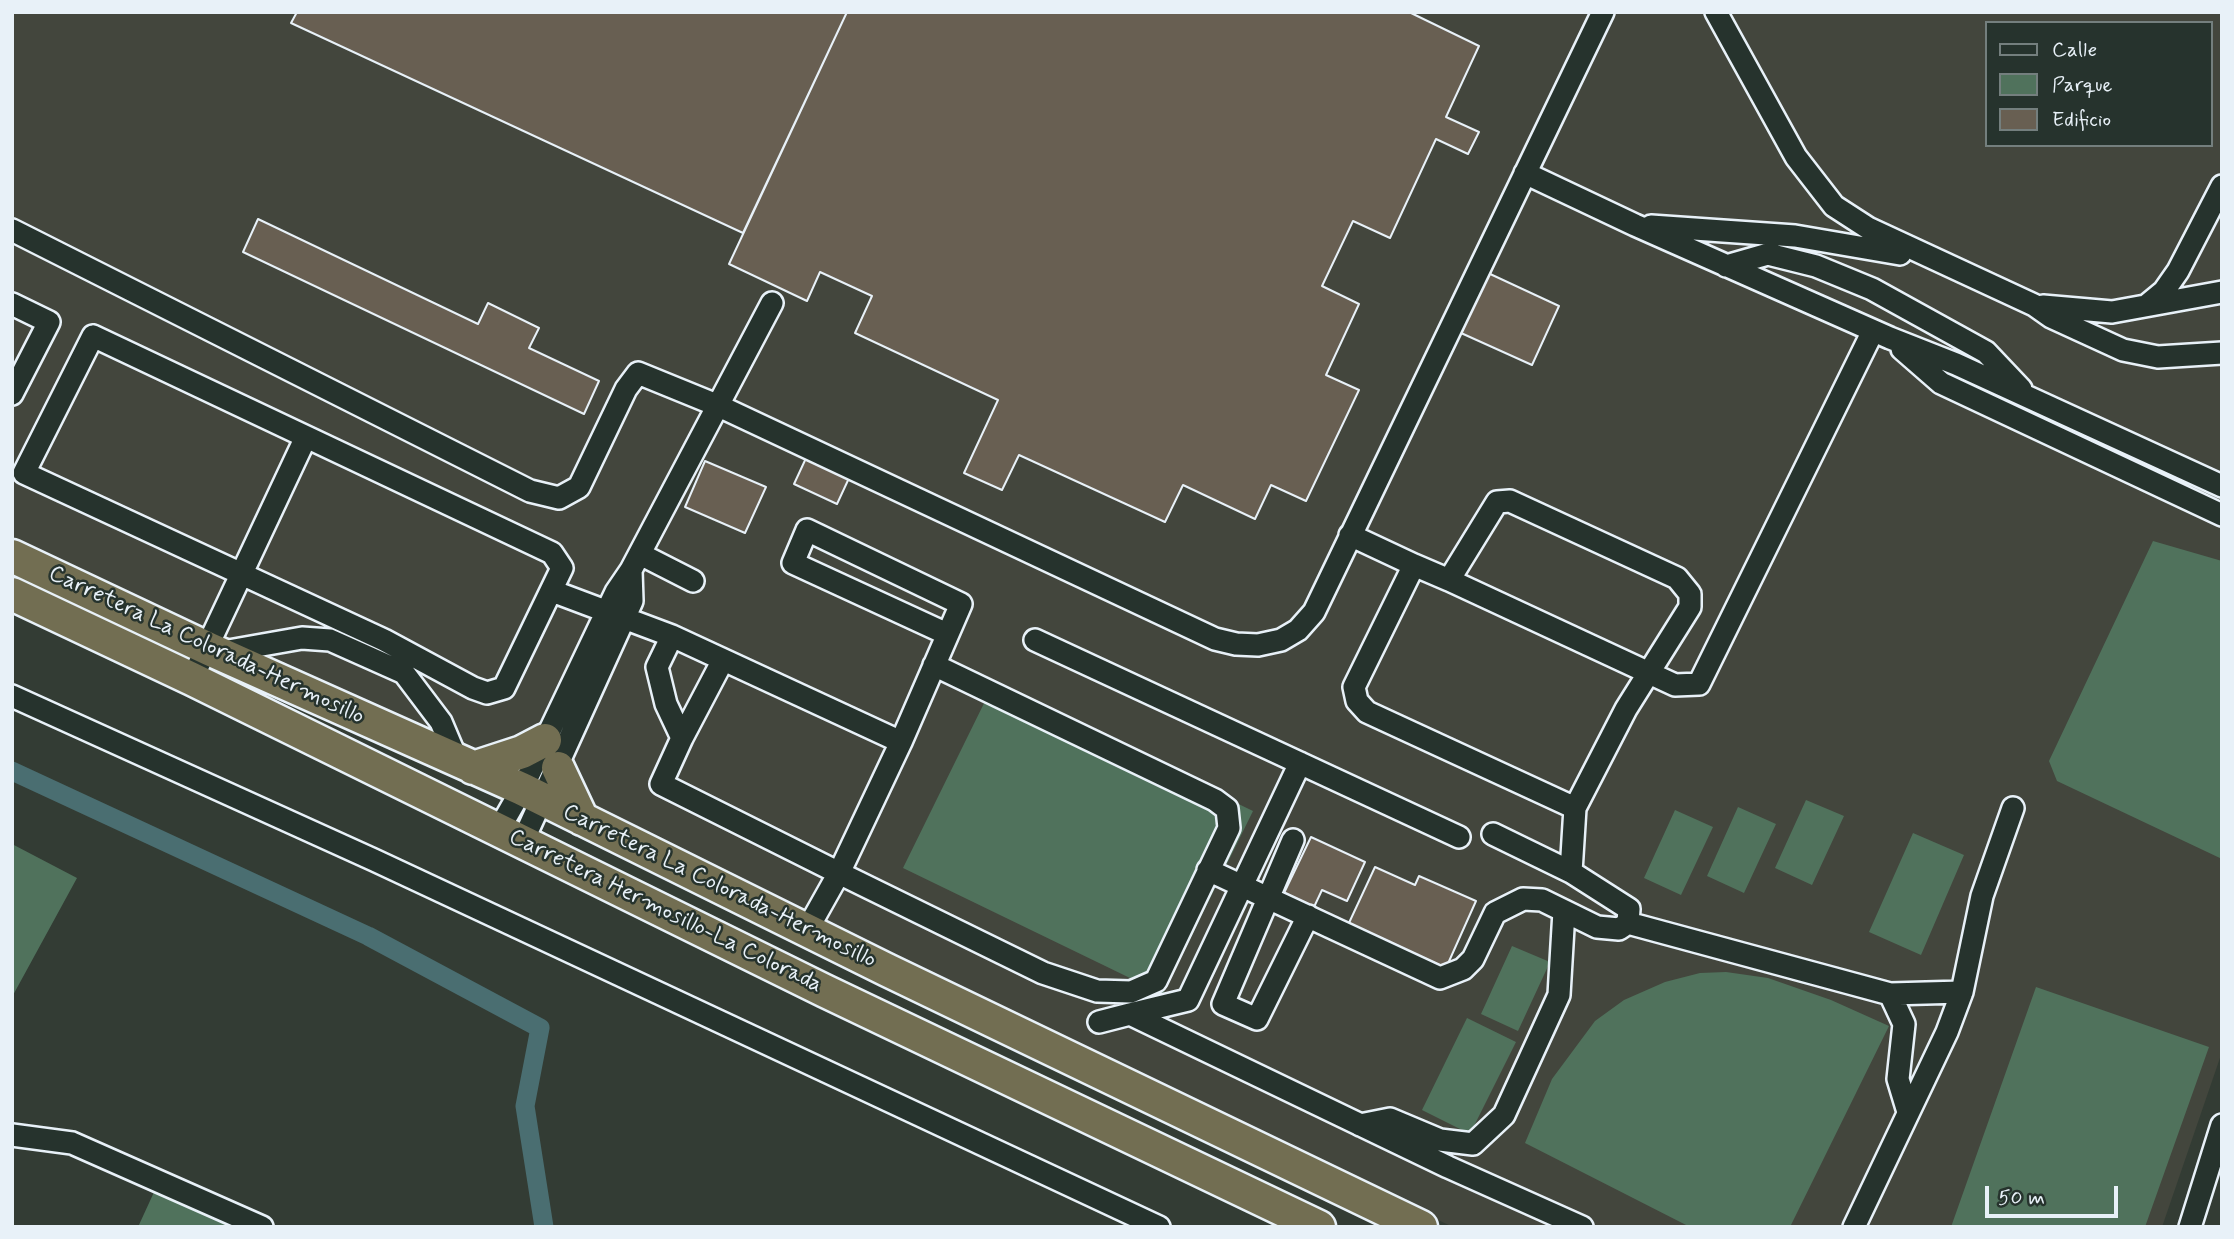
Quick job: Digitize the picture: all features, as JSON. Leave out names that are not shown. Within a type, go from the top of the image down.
[{"type":"highway","name":"Carretera La Colorada-Hermosillo","points":[[12,556],[213,651],[533,795],[1421,1227]]},
{"type":"highway","name":"Carretera Hermosillo-La Colorada","points":[[12,594],[1319,1227]]},
{"type":"highway","points":[[465,764],[522,752],[552,754],[582,819]]},
{"type":"lane","points":[[12,230],[530,491],[559,498],[579,487],[626,389],[638,373],[719,406],[1216,639],[1236,644],[1281,640],[1298,630],[1314,612],[1603,12]]},
{"type":"lane","points":[[1716,12],[1775,122],[1814,184],[1834,206],[1868,228],[2034,304],[2063,323],[2140,355],[2222,353]]},
{"type":"lane","points":[[1525,173],[1726,266],[2027,396],[2222,486]]},
{"type":"lane","points":[[2147,305],[2164,291],[2178,271],[2222,186]]},
{"type":"lane","points":[[1635,225],[1795,236],[1869,246],[1938,262]]},
{"type":"lane","points":[[1726,266],[1768,254],[1816,266],[1872,289],[1986,352],[2027,396]]},
{"type":"lane","points":[[2034,304],[2112,312],[2222,292]]},
{"type":"lane","points":[[510,837],[533,795],[615,616],[635,562],[772,303]]},
{"type":"lane","points":[[12,304],[50,322],[12,394]]},
{"type":"lane","points":[[1350,536],[1675,685],[1699,684],[1882,334]]},
{"type":"lane","points":[[1882,334],[1941,383],[2222,515]]},
{"type":"lane","points":[[93,336],[305,439],[552,553],[562,568],[520,649],[504,688],[487,693],[384,640],[24,473],[93,336]]},
{"type":"lane","points":[[192,679],[213,651],[243,575],[305,439]]},
{"type":"lane","points":[[1449,580],[1497,502],[1510,501],[1677,578],[1690,594],[1690,607],[1648,671],[1596,764],[1575,808],[1571,872]]},
{"type":"lane","points":[[807,930],[839,873],[901,742],[961,604],[807,530],[793,563],[947,634]]},
{"type":"lane","points":[[635,562],[693,581]]},
{"type":"lane","points":[[1414,565],[1354,688],[1357,701],[1367,712],[1575,808]]},
{"type":"lane","points":[[552,591],[672,636],[901,742]]},
{"type":"lane","points":[[533,795],[615,616]]},
{"type":"lane","points":[[672,636],[657,667],[667,704],[682,738]]},
{"type":"lane","points":[[213,651],[302,638],[331,640],[404,673],[441,722],[465,764]]},
{"type":"lane","points":[[1035,640],[1459,837]]},
{"type":"lane","points":[[723,660],[661,784],[1043,973],[1097,991],[1131,992],[1156,981],[1228,828],[1227,809],[1215,800],[934,665]]},
{"type":"lane","points":[[12,696],[374,860],[1159,1227]]},
{"type":"lane","points":[[1099,1022],[1188,1000],[1300,763]]},
{"type":"lane","points":[[1854,1227],[1947,1032],[1962,992],[1982,895],[2013,808]]},
{"type":"lane","points":[[1493,834],[1571,872],[1629,909],[1628,923]]},
{"type":"lane","points":[[1293,840],[1223,1004],[1257,1018],[1308,916]]},
{"type":"lane","points":[[1208,870],[1440,978],[1453,975],[1473,959],[1495,913],[1523,899],[1542,900],[1597,927],[1619,929],[1628,923],[1890,994],[1962,992]]},
{"type":"lane","points":[[1360,1125],[1390,1119],[1440,1140],[1473,1144],[1504,1115],[1559,995],[1564,911]]},
{"type":"lane","points":[[1890,994],[1904,1024],[1898,1079],[1908,1112]]},
{"type":"lane","points":[[1130,1014],[1360,1125],[1582,1227]]},
{"type":"lane","points":[[2190,1227],[2222,1125]]},
{"type":"lane","points":[[12,1135],[72,1143],[262,1227]]},
{"type":"shaded area","points":[[12,12],[2222,12],[2222,1052],[2162,1227],[1453,1227],[12,550]]},
{"type":"green space","points":[[2153,541],[2222,561],[2222,859],[2057,781],[2049,761]]},
{"type":"green space","points":[[993,685],[1253,811],[1163,994],[903,868]]},
{"type":"green space","points":[[1806,800],[1844,816],[1812,885],[1775,868]]},
{"type":"green space","points":[[1738,807],[1776,824],[1744,893],[1707,876]]},
{"type":"green space","points":[[1675,810],[1713,827],[1681,895],[1644,878]]},
{"type":"green space","points":[[1913,833],[1964,855],[1921,955],[1869,932]]},
{"type":"green space","points":[[12,844],[77,878],[12,997]]},
{"type":"green space","points":[[1512,946],[1550,962],[1518,1031],[1481,1014]]},
{"type":"green space","points":[[1726,972],[1768,978],[1831,1000],[1889,1026],[1790,1227],[1690,1227],[1525,1143],[1552,1079],[1595,1021],[1624,1000],[1665,982],[1700,973]]},
{"type":"green space","points":[[2036,987],[2209,1047],[2145,1227],[1951,1227]]},
{"type":"green space","points":[[1467,1018],[1516,1042],[1470,1134],[1422,1110]]},
{"type":"green space","points":[[155,1190],[242,1227],[138,1227]]},
{"type":"building","points":[[297,12],[847,12],[743,233],[291,23]]},
{"type":"building","points":[[847,12],[1409,12],[1479,46],[1446,117],[1479,132],[1468,154],[1436,139],[1390,238],[1353,221],[1322,286],[1359,304],[1326,375],[1359,390],[1306,501],[1271,485],[1255,519],[1183,485],[1165,522],[1019,455],[1002,490],[964,473],[998,400],[855,333],[872,296],[820,272],[807,301],[729,264]]},
{"type":"building","points":[[258,219],[478,324],[488,303],[539,328],[529,348],[599,381],[584,414],[243,252]]},
{"type":"building","points":[[1488,273],[1559,306],[1532,365],[1461,333]]},
{"type":"building","points":[[807,456],[850,476],[837,504],[794,484]]},
{"type":"building","points":[[705,461],[766,487],[745,533],[685,507]]},
{"type":"building","points":[[1311,837],[1365,862],[1347,901],[1322,890],[1314,907],[1284,893]]},
{"type":"building","points":[[1375,867],[1415,885],[1419,876],[1476,901],[1446,968],[1348,925]]},
{"type":"waterway","points":[[12,771],[368,936],[540,1028],[525,1106],[544,1227]]}]
